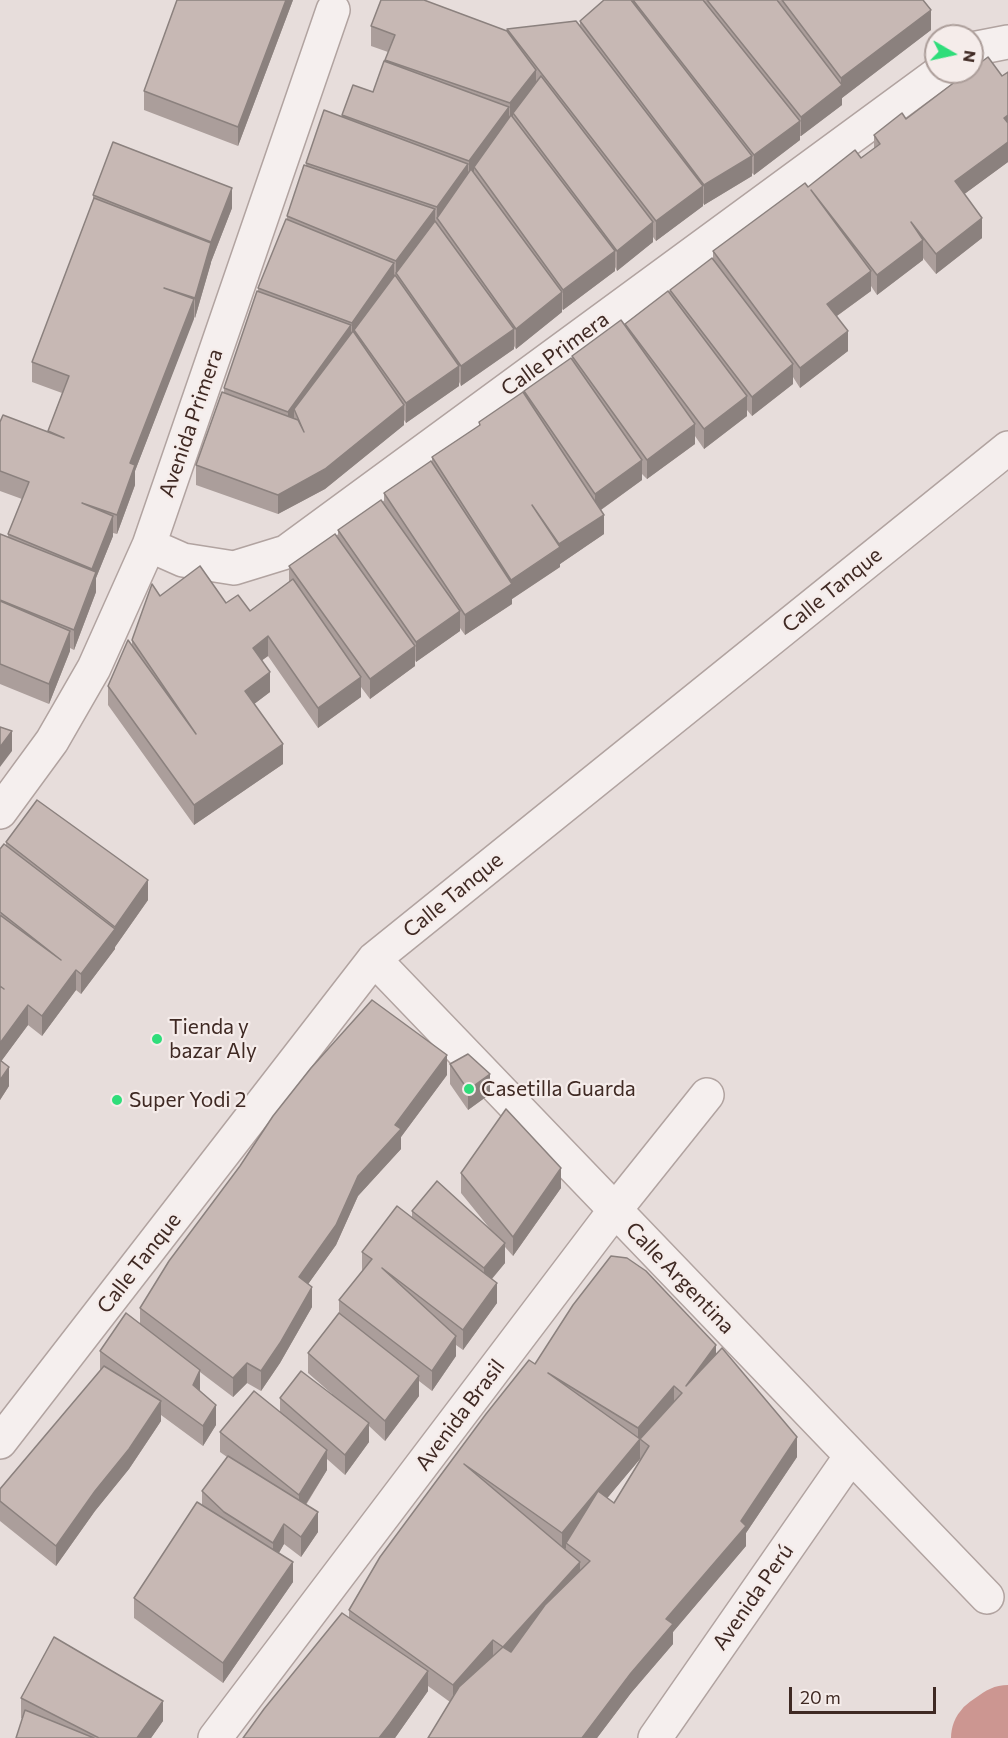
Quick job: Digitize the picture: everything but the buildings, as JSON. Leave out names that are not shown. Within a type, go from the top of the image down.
[{"type":"street","name":"Avenida Primera","points":[[0,812],[52,741],[94,668],[149,545],[333,10]]},
{"type":"street","points":[[984,47],[1008,42]]},
{"type":"street","name":"Calle Primera","points":[[149,545],[183,560],[234,568],[286,552],[924,84]]},
{"type":"street","name":"Calle Tanque","points":[[0,1442],[374,959],[1008,448]]},
{"type":"street","name":"Calle Argentina","points":[[374,959],[987,1597]]},
{"type":"street","name":"Avenida Brasil","points":[[215,1738],[615,1210],[707,1095]]},
{"type":"street","name":"Avenida Perú","points":[[655,1738],[851,1456]]},
{"type":"waterway","points":[[995,1738],[1008,1729]]},
{"type":"place","name":"Tienda y bazar Aly","points":[[157,1039]]},
{"type":"place","name":"Casetilla Guarda","points":[[469,1089]]},
{"type":"place","name":"Super Yodi 2","points":[[117,1100]]}]
